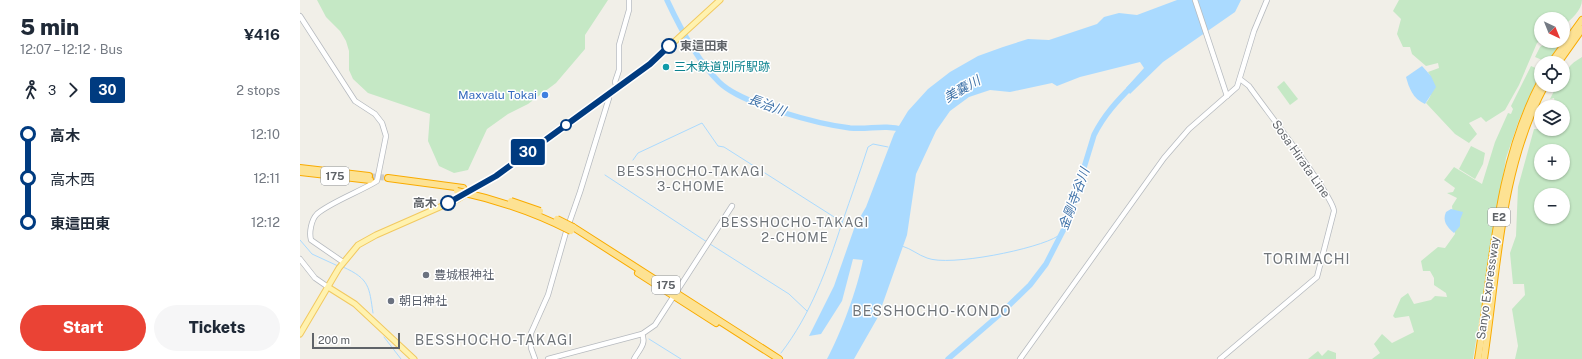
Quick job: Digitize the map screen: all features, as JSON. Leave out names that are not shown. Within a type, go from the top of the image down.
[{"type":"highway","points":[[1556,56],[1582,20]]},
{"type":"highway","points":[[1563,56],[1582,29]]},
{"type":"highway","name":"Sanyo Expressway","points":[[1478,359],[1496,230],[1506,176],[1518,134],[1536,92]]},
{"type":"highway","name":"Sanyo Expressway","points":[[1484,359],[1502,230],[1512,178],[1523,136],[1542,92]]},
{"type":"highway","name":"175","points":[[300,168],[370,178],[300,172]]},
{"type":"highway","name":"175","points":[[386,180],[460,190],[520,203],[572,229],[779,359]]},
{"type":"highway","name":"175","points":[[758,347],[773,359]]},
{"type":"main road","points":[[300,334],[328,286],[351,251],[367,239],[458,199],[478,188],[650,64],[720,0]]},
{"type":"main road","points":[[328,286],[355,304],[414,359]]},
{"type":"street","points":[[617,88],[615,82],[619,70],[619,45],[629,10],[629,0]]},
{"type":"street","points":[[1195,0],[1227,96]]},
{"type":"street","points":[[1020,359],[1164,158],[1189,129],[1237,87],[1254,31],[1267,0]]},
{"type":"street","points":[[300,16],[355,101],[378,117],[382,123],[386,136],[377,181],[324,209],[314,218],[310,235],[311,240],[341,265]]},
{"type":"street","name":"Sosa Hirata Line","points":[[1220,359],[1317,277],[1334,210],[1332,202],[1249,86],[1240,79]]},
{"type":"street","points":[[535,359],[531,348],[531,333],[548,295],[566,232],[596,143],[609,98],[608,94]]},
{"type":"street","points":[[548,359],[642,334],[655,325],[732,206]]},
{"type":"street","points":[[300,259],[315,278],[328,286]]},
{"type":"street","points":[[634,359],[644,344],[642,334]]},
{"type":"green space","points":[[317,0],[608,0],[585,35],[585,49],[556,83],[528,104],[508,114],[487,129],[468,170],[454,173],[439,166],[428,141],[430,114],[368,93],[353,79],[349,70],[349,51],[346,41],[340,31],[326,17]]},
{"type":"green space","points":[[1399,0],[1582,0],[1582,4],[1578,11],[1570,20],[1570,12],[1534,12],[1535,48],[1519,85],[1505,110],[1486,122],[1481,117],[1469,123],[1477,134],[1469,143],[1455,134],[1426,103],[1432,92],[1432,80],[1428,72],[1439,68],[1438,63],[1426,66],[1412,54],[1410,47],[1403,47],[1397,34],[1401,19],[1393,11]]},
{"type":"green space","points":[[1540,48],[1557,48],[1552,56],[1536,56]]},
{"type":"green space","points":[[1582,57],[1582,359],[1515,359],[1518,346],[1512,309],[1525,295],[1524,284],[1513,284],[1510,253],[1516,236],[1518,187],[1534,129],[1534,136],[1570,136],[1570,100],[1550,99],[1554,92],[1570,92],[1570,66]]},
{"type":"green space","points":[[1531,66],[1534,67],[1534,87],[1519,120],[1506,158],[1473,359],[1372,359],[1380,353],[1374,344],[1382,334],[1392,343],[1414,332],[1409,316],[1395,318],[1393,316],[1401,298],[1408,293],[1414,304],[1431,300],[1435,296],[1447,297],[1446,293],[1434,285],[1434,278],[1430,271],[1423,271],[1421,261],[1438,247],[1445,248],[1455,234],[1452,206],[1457,198],[1447,193],[1453,192],[1455,188],[1444,180],[1454,167],[1482,184],[1495,142],[1508,113],[1511,114],[1513,109],[1511,106]]},
{"type":"green space","points":[[1284,81],[1298,99],[1290,105],[1277,87]]},
{"type":"green space","points":[[1471,146],[1485,153],[1483,164],[1475,179],[1459,169]]},
{"type":"green space","points":[[1328,350],[1336,353],[1336,359],[1308,359],[1318,351],[1322,356]]},
{"type":"water","name":"美嚢川","points":[[1177,0],[1241,0],[1235,12],[1163,62],[1130,94],[1126,88],[1144,68],[1140,62],[1080,77],[1057,86],[1052,83],[1010,92],[990,90],[969,97],[950,111],[936,131],[916,174],[907,235],[878,317],[854,359],[827,359],[838,337],[848,311],[863,260],[853,259],[842,301],[821,334],[809,336],[834,286],[855,226],[866,207],[894,134],[908,111],[928,89],[950,72],[978,56],[1003,47],[1028,39],[1049,40],[1097,24],[1104,17],[1119,13],[1137,15]]},
{"type":"water","points":[[1422,66],[1431,76],[1436,87],[1425,104],[1417,99],[1410,89],[1406,77]]},
{"type":"water","points":[[1451,209],[1463,212],[1460,220],[1460,226],[1454,233],[1447,226],[1445,221],[1446,212]]},
{"type":"waterway","name":"長治川","points":[[667,0],[683,32],[703,64],[719,82],[744,98],[781,112],[836,126],[850,128],[890,127],[904,130]]},
{"type":"waterway","name":"金剛寺谷川","points":[[948,359],[999,315],[1030,285],[1046,264],[1067,223],[1094,135],[1111,108],[1133,85]]},
{"type":"waterway","points":[[633,160],[638,153],[702,123],[718,146],[724,147],[842,222]]},
{"type":"waterway","points":[[781,353],[801,323],[817,291],[868,147],[873,144],[888,147]]},
{"type":"waterway","points":[[605,175],[707,242]]},
{"type":"waterway","points":[[902,246],[927,258],[954,260],[1014,251],[1048,241],[1058,236],[1060,238]]},
{"type":"waterway","points":[[300,240],[312,254],[338,266]]},
{"type":"waterway","points":[[710,244],[789,294],[807,311]]},
{"type":"waterway","points":[[343,267],[359,276],[367,285],[373,313]]},
{"type":"waterway","points":[[384,337],[401,359]]},
{"type":"waterway","points":[[649,339],[681,359]]},
{"type":"tunnel","points":[[369,176],[388,178]]},
{"type":"bus line","name":"30","points":[[448,203],[478,188],[496,176],[650,64],[669,46]]},
{"type":"place","name":"東這田東","points":[[669,46]]},
{"type":"place","name":"三木鉄道別所駅跡","points":[[666,67]]},
{"type":"place","name":"Maxvalu Tokai","points":[[545,95]]},
{"type":"place","name":"高木","points":[[448,203]]},
{"type":"place","name":"豊城根神社","points":[[426,275]]},
{"type":"place","name":"朝日神社","points":[[391,301]]},
{"type":"district","name":"BESSHOCHO-TAKAGI 3-CHOME","points":[[691,178]]},
{"type":"district","name":"BESSHOCHO-TAKAGI 2-CHOME","points":[[795,230]]},
{"type":"district","name":"TORIMACHI","points":[[1307,259]]},
{"type":"district","name":"BESSHOCHO-KONDO","points":[[932,311]]},
{"type":"district","name":"BESSHOCHO-TAKAGI","points":[[494,340]]}]
